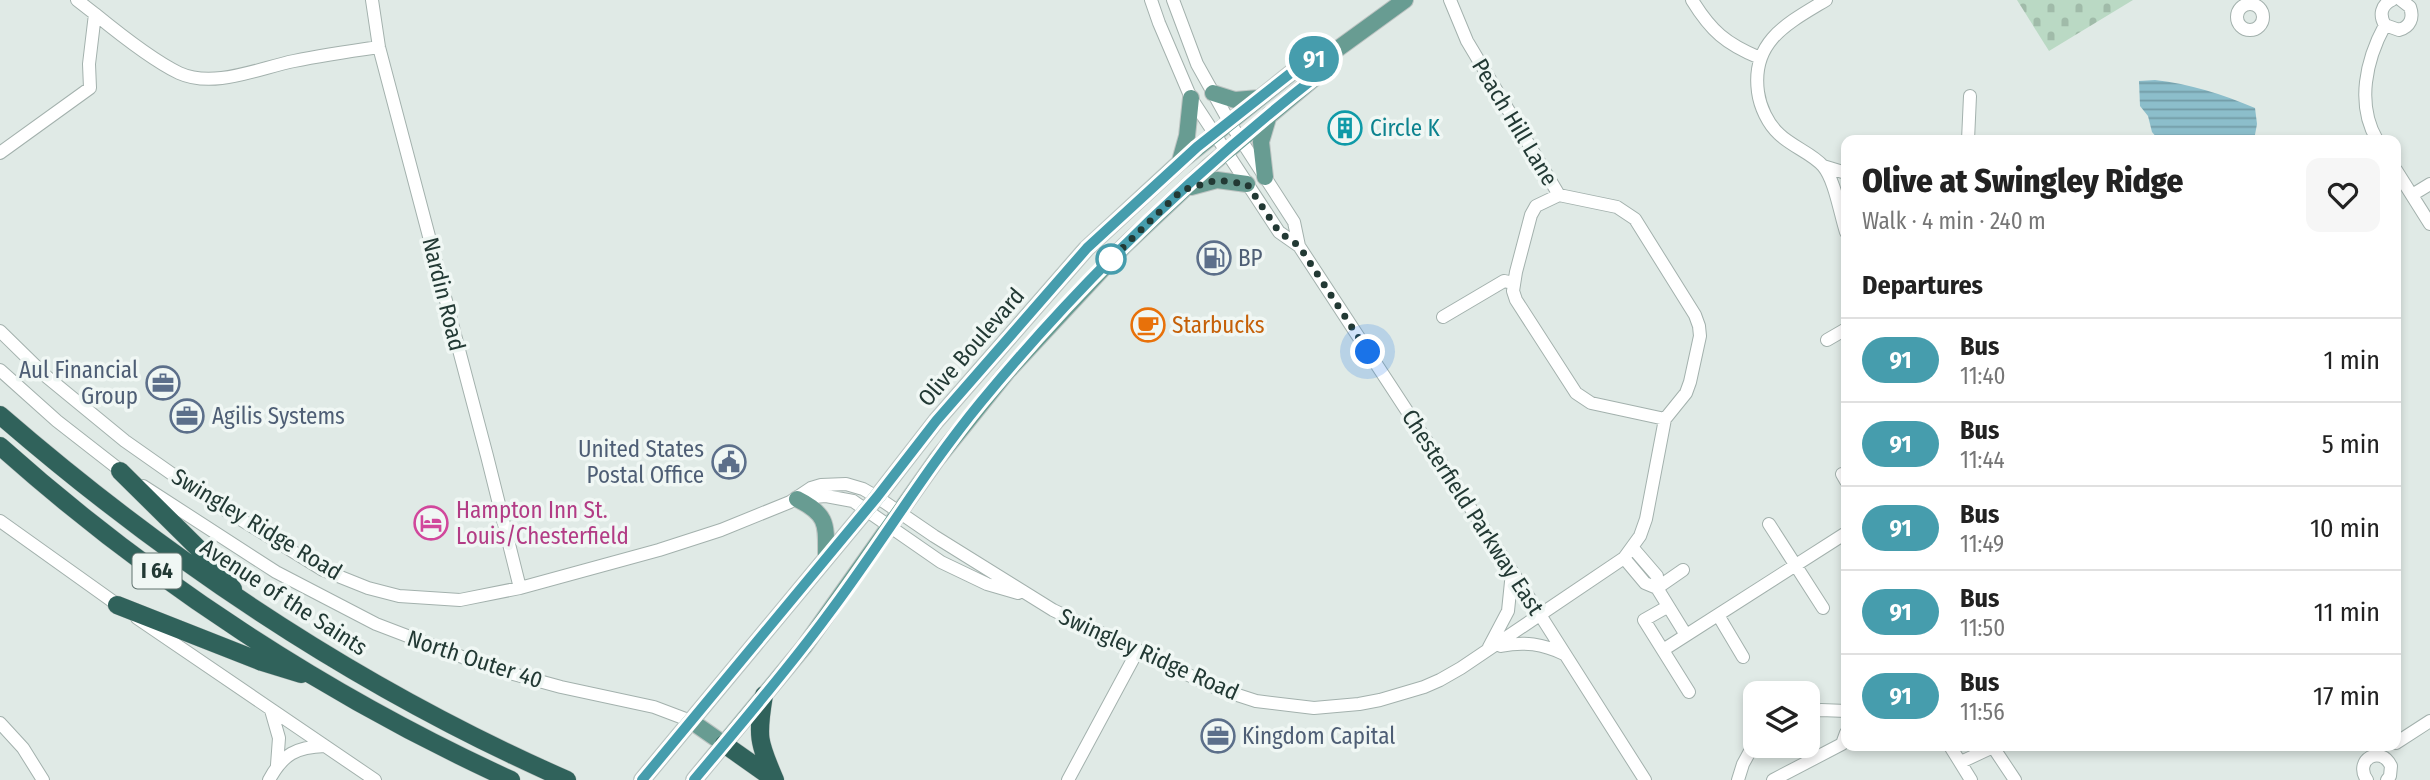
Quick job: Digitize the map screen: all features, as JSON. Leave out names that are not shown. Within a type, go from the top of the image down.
[{"type":"highway","name":"Avenue of the Saints","points":[[0,415],[141,530],[243,603],[383,688],[487,743],[567,780]]},
{"type":"highway","name":"Avenue of the Saints","points":[[0,446],[67,502],[205,606],[325,682],[437,744],[511,780]]},
{"type":"highway","points":[[120,471],[212,562],[243,603]]},
{"type":"highway","points":[[117,606],[262,662],[325,682]]},
{"type":"highway","points":[[764,695],[759,732],[760,747],[775,780]]},
{"type":"highway","points":[[724,744],[775,780]]},
{"type":"main road","name":"Olive Boulevard","points":[[642,780],[827,558],[936,421],[1087,248],[1180,162],[1306,61],[1332,53],[1405,0]]},
{"type":"main road","name":"Olive Boulevard","points":[[694,780],[828,615],[959,430],[1023,353],[1182,190],[1318,75],[1332,53]]},
{"type":"main road","points":[[1213,93],[1235,100],[1261,97]]},
{"type":"main road","points":[[1180,162],[1187,136],[1191,98]]},
{"type":"main road","points":[[1265,177],[1261,142],[1269,115]]},
{"type":"main road","points":[[1182,190],[1217,180],[1247,184]]},
{"type":"main road","points":[[797,499],[822,515],[827,533],[827,558]]},
{"type":"main road","points":[[691,721],[724,744]]},
{"type":"street","points":[[77,0],[180,73],[201,78],[225,77],[293,61],[379,47]]},
{"type":"street","name":"Nardin Road","points":[[372,0],[379,47],[520,588]]},
{"type":"street","name":"Chesterfield Parkway East","points":[[1151,0],[1191,98],[1279,232],[1299,246]]},
{"type":"street","name":"Chesterfield Parkway East","points":[[1173,0],[1197,64],[1230,123],[1294,222],[1299,246],[1645,780]]},
{"type":"street","name":"Peach Hill Lane","points":[[1450,0],[1467,41],[1559,195],[1617,207],[1635,219],[1695,315],[1700,336],[1686,393],[1665,419],[1646,519],[1632,547],[1624,558],[1541,616]]},
{"type":"street","points":[[1692,0],[1722,39],[1735,48],[1760,58]]},
{"type":"street","points":[[1826,0],[1776,34],[1765,46],[1760,58],[1758,88],[1760,103],[1777,133],[1823,166],[1841,171]]},
{"type":"street","points":[[2374,135],[2367,120],[2364,88],[2378,38],[2385,25],[2382,10],[2392,0]]},
{"type":"street","points":[[2385,25],[2399,30],[2410,22],[2410,7],[2401,0]]},
{"type":"street","points":[[0,153],[90,88],[89,64],[95,14]]},
{"type":"street","points":[[1968,135],[1970,96]]},
{"type":"street","points":[[1823,166],[1841,213]]},
{"type":"street","points":[[2401,178],[2430,224]]},
{"type":"street","points":[[2412,195],[2430,184]]},
{"type":"street","points":[[1559,195],[1536,206],[1531,215],[1514,283],[1516,300],[1576,393],[1591,403],[1665,419]]},
{"type":"street","points":[[1443,317],[1504,281],[1514,283]]},
{"type":"street","name":"Swingley Ridge Road","points":[[0,331],[47,377],[125,440],[209,500],[323,570],[369,588],[399,596],[460,600],[520,588],[660,550],[721,530],[797,499],[811,488],[835,483],[855,486],[890,527],[956,570],[987,584],[1031,597]]},
{"type":"street","points":[[1827,341],[1841,332]]},
{"type":"street","name":"North Outer 40","points":[[0,370],[57,421],[120,471],[276,572],[376,624],[491,668],[561,687],[654,707],[691,721]]},
{"type":"street","name":"Swingley Ridge Road","points":[[872,503],[900,512],[1053,610],[1219,689],[1273,704],[1314,708],[1359,704],[1424,687],[1461,668],[1541,616]]},
{"type":"street","points":[[0,521],[117,606],[375,780]]},
{"type":"street","points":[[1769,524],[1823,608]]},
{"type":"street","points":[[1663,650],[1841,536]]},
{"type":"street","points":[[1632,547],[1657,576],[1657,588],[1686,635]]},
{"type":"street","points":[[1624,558],[1645,583],[1657,588]]},
{"type":"street","points":[[1657,588],[1683,570]]},
{"type":"street","points":[[1488,650],[1508,611],[1512,572]]},
{"type":"street","points":[[1667,607],[1644,620],[1689,692]]},
{"type":"street","points":[[1718,615],[1743,657]]},
{"type":"street","points":[[1488,650],[1517,642],[1537,644],[1566,655]]},
{"type":"street","points":[[1068,780],[1138,650]]},
{"type":"street","points":[[271,709],[279,738],[277,765]]},
{"type":"street","points":[[1820,710],[1841,711]]},
{"type":"street","points":[[2401,740],[2430,721]]},
{"type":"street","points":[[0,723],[23,748],[43,780]]},
{"type":"street","points":[[1773,780],[1841,745]]},
{"type":"street","points":[[268,780],[277,765],[298,749],[325,746]]},
{"type":"street","points":[[1952,751],[1964,774],[1989,751]]},
{"type":"street","points":[[1996,751],[2015,780]]},
{"type":"street","points":[[2382,755],[2386,751]]},
{"type":"street","points":[[2367,780],[2362,769],[2365,761],[2372,755],[2382,755],[2389,761],[2390,776],[2387,780]]},
{"type":"street","points":[[1738,780],[1746,758]]},
{"type":"green space","points":[[2017,0],[2133,0],[2049,51]]},
{"type":"water","points":[[2155,80],[2181,84],[2255,108],[2255,135],[2155,135],[2148,116],[2140,106],[2139,81]]},
{"type":"bus line","name":"91","points":[[642,780],[997,348],[1087,248],[1197,147],[1306,61],[1332,53],[1318,75],[1182,190],[1070,301],[1031,344],[937,459],[804,648],[694,780]]},
{"type":"place","name":"Circle K","points":[[1345,128]]},
{"type":"place","name":"BP","points":[[1214,258]]},
{"type":"place","name":"Starbucks","points":[[1148,325]]},
{"type":"place","name":"Aul Financial Group","points":[[163,383]]},
{"type":"place","name":"Agilis Systems","points":[[187,416]]},
{"type":"place","name":"United States Postal Office","points":[[729,462]]},
{"type":"place","name":"Hampton Inn St. Louis/Chesterfield","points":[[431,523]]},
{"type":"place","name":"Kingdom Capital","points":[[1218,736]]},
{"type":"route","points":[[1111,259],[1108,262],[1182,190],[1217,180],[1247,184],[1279,232],[1299,246],[1368,352]]}]
